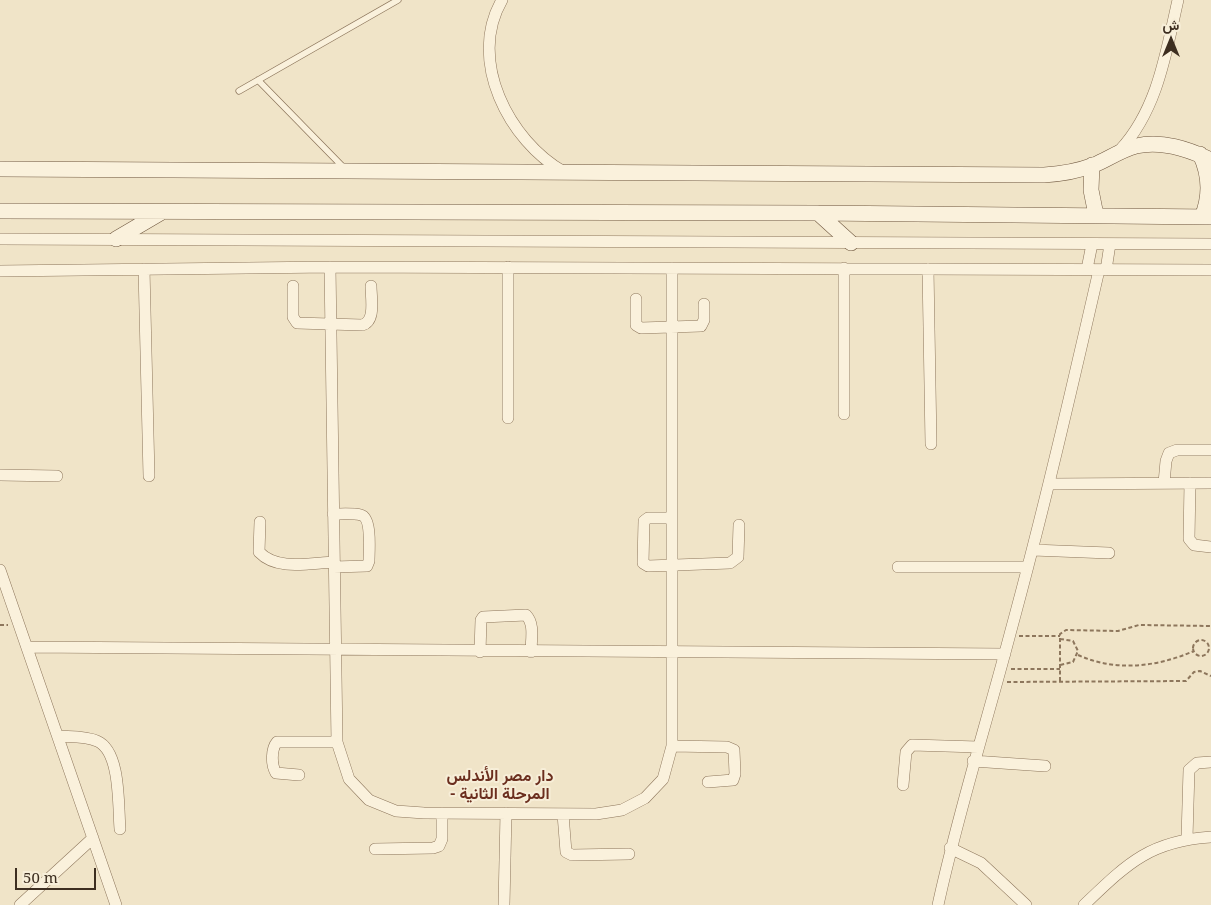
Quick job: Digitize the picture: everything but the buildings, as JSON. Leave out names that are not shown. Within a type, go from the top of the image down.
[{"type":"street","points":[[502,0],[492,23],[490,45],[492,72],[502,102],[517,130],[530,147],[564,172]]},
{"type":"street","points":[[1118,152],[1133,136],[1153,96],[1178,0]]},
{"type":"street","points":[[0,169],[1044,175],[1070,172],[1137,146],[1162,144],[1188,149],[1205,157],[1208,181],[1206,217],[818,213],[0,210]]},
{"type":"street","points":[[1092,165],[1091,190],[1096,215]]},
{"type":"street","points":[[116,239],[162,212]]},
{"type":"street","points":[[818,213],[851,243]]},
{"type":"street","points":[[0,239],[1211,244]]},
{"type":"street","points":[[1087,269],[1092,244]]},
{"type":"street","points":[[938,905],[950,848],[973,761],[998,682],[1033,550],[1110,244]]},
{"type":"street","points":[[0,271],[330,267],[1211,270]]},
{"type":"street","points":[[330,267],[337,742],[349,779],[369,800],[396,811],[563,814],[596,814],[622,810],[645,798],[663,778],[672,746],[672,268]]},
{"type":"street","points":[[508,267],[508,418]]},
{"type":"street","points":[[844,268],[844,414]]},
{"type":"street","points":[[144,269],[150,476]]},
{"type":"street","points":[[928,269],[931,444]]},
{"type":"street","points":[[294,286],[293,317],[295,322],[362,325],[369,321],[371,286]]},
{"type":"street","points":[[636,299],[638,327],[672,328],[701,326],[704,320],[704,304]]},
{"type":"street","points":[[1164,484],[1166,461],[1169,453],[1177,450],[1211,450]]},
{"type":"street","points":[[0,475],[57,476]]},
{"type":"street","points":[[1050,484],[1211,483]]},
{"type":"street","points":[[1190,484],[1189,538],[1194,545],[1211,547]]},
{"type":"street","points":[[260,522],[259,552],[275,564],[366,566],[369,561],[368,524],[366,518],[361,515],[333,514]]},
{"type":"street","points":[[672,518],[648,518],[644,521],[642,557],[643,563],[648,566],[730,564],[738,557],[739,525]]},
{"type":"street","points":[[1033,550],[1109,553]]},
{"type":"street","points":[[898,566],[1028,567]]},
{"type":"street","points":[[0,570],[116,905]]},
{"type":"street","points":[[480,652],[481,620],[484,617],[526,616],[530,620],[531,626],[531,652]]},
{"type":"street","points":[[27,647],[335,651],[1005,654]]},
{"type":"street","points":[[58,736],[96,740],[108,749],[114,762],[120,829]]},
{"type":"street","points":[[299,775],[279,774],[273,769],[273,749],[277,742],[337,742]]},
{"type":"street","points":[[903,785],[906,752],[912,745],[978,747]]},
{"type":"street","points":[[672,746],[727,747],[734,750],[735,774],[733,780],[708,782]]},
{"type":"street","points":[[973,761],[1046,766]]},
{"type":"street","points":[[1187,838],[1190,770],[1197,762],[1211,762]]},
{"type":"street","points":[[374,849],[433,848],[440,846],[442,839],[442,813]]},
{"type":"street","points":[[504,905],[506,813]]},
{"type":"street","points":[[563,814],[566,852],[572,855],[630,854]]},
{"type":"street","points":[[1084,905],[1134,859],[1162,845],[1187,838],[1211,837]]},
{"type":"street","points":[[20,905],[93,838]]},
{"type":"street","points":[[950,848],[981,863],[1026,905]]},
{"type":"lane","points":[[239,91],[398,0]]},
{"type":"lane","points":[[258,80],[347,170]]},
{"type":"path","points":[[1060,681],[1060,638],[1066,630],[1118,631],[1140,625],[1211,626]]},
{"type":"path","points":[[1010,636],[1060,638],[1073,641],[1077,647],[1078,655],[1070,664],[1060,665]]},
{"type":"path","points":[[1198,641],[1206,642],[1210,647],[1205,655],[1198,655],[1194,651],[1194,645],[1198,641]]},
{"type":"path","points":[[1078,655],[1102,663],[1138,666],[1163,662],[1194,651]]},
{"type":"path","points":[[1001,669],[1060,669]]},
{"type":"path","points":[[998,682],[1186,681],[1194,672],[1200,671],[1211,676]]},
{"type":"district","name":"دار مصر الأندلس - المرحلة الثانية","points":[[500,785]]}]
